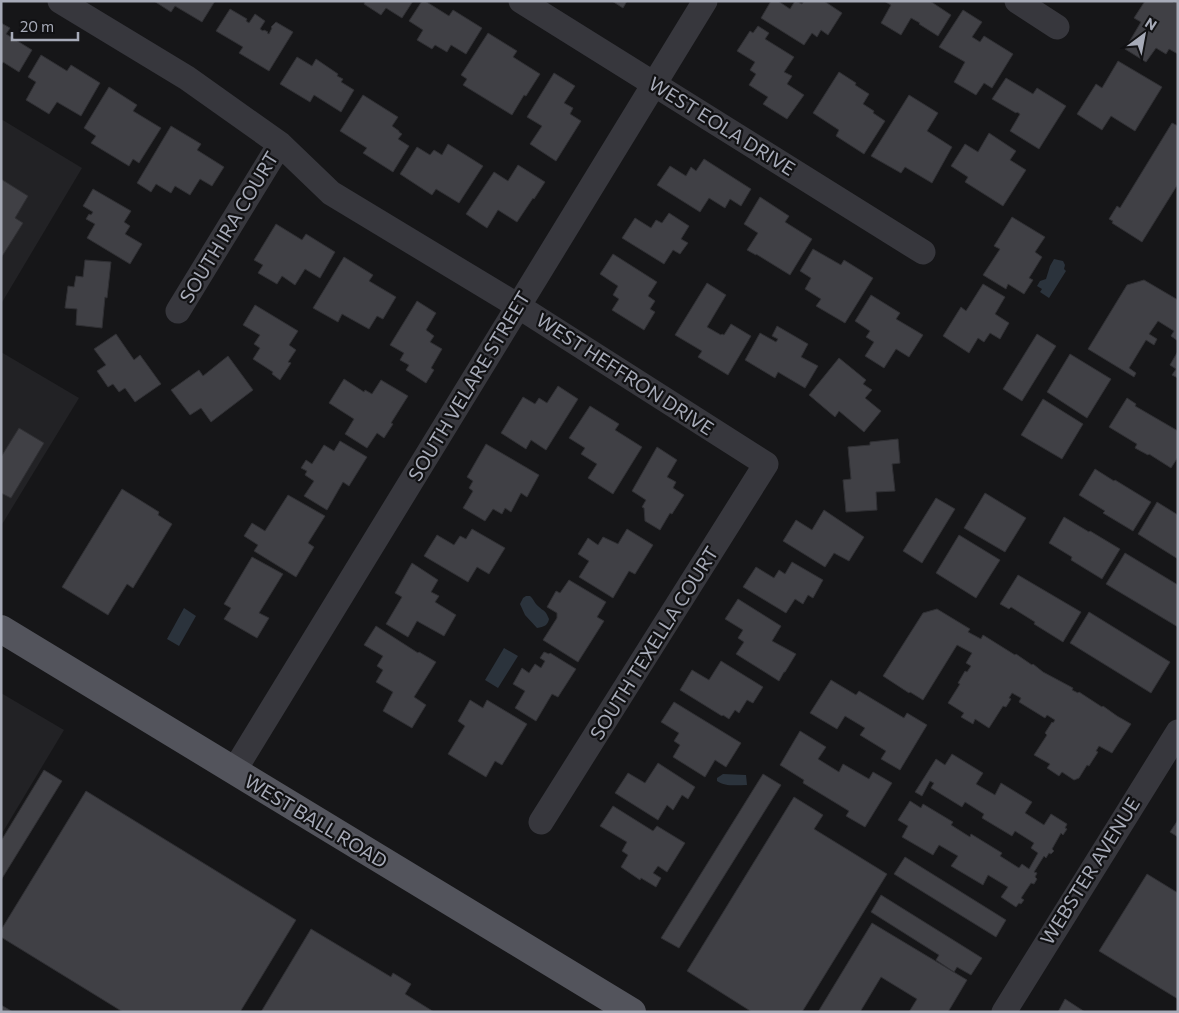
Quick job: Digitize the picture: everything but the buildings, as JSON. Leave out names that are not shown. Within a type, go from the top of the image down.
[{"type":"main road","name":"WEST BALL ROAD","points":[[1,629],[632,1012]]},
{"type":"street","name":"WEST HEFFRON DRIVE","points":[[60,1],[187,78],[280,144],[331,193],[518,306],[766,464]]},
{"type":"street","name":"WEST EOLA DRIVE","points":[[522,1],[923,252]]},
{"type":"street","name":"SOUTH VELARE STREET","points":[[234,771],[704,1]]},
{"type":"street","points":[[1017,1],[1058,26]]},
{"type":"street","name":"SOUTH IRA COURT","points":[[178,311],[280,144]]},
{"type":"street","name":"SOUTH TEXELLA COURT","points":[[541,822],[766,464]]},
{"type":"street","name":"WEBSTER AVENUE","points":[[1004,1012],[1178,732]]},
{"type":"shaded area","points":[[1,119],[82,168],[1,304]]},
{"type":"shaded area","points":[[1054,259],[1063,261],[1066,271],[1049,298],[1040,292],[1042,289],[1037,286],[1040,281],[1046,279]]},
{"type":"shaded area","points":[[1,352],[79,398],[1,526]]},
{"type":"shaded area","points":[[526,596],[532,598],[549,619],[548,623],[542,627],[537,628],[525,615],[520,604]]},
{"type":"shaded area","points":[[184,608],[196,616],[179,646],[167,639]]},
{"type":"shaded area","points":[[504,648],[518,656],[498,688],[485,680]]},
{"type":"shaded area","points":[[1,693],[64,730],[1,835]]},
{"type":"shaded area","points":[[723,774],[746,775],[747,785],[720,783],[717,781],[717,778]]}]
